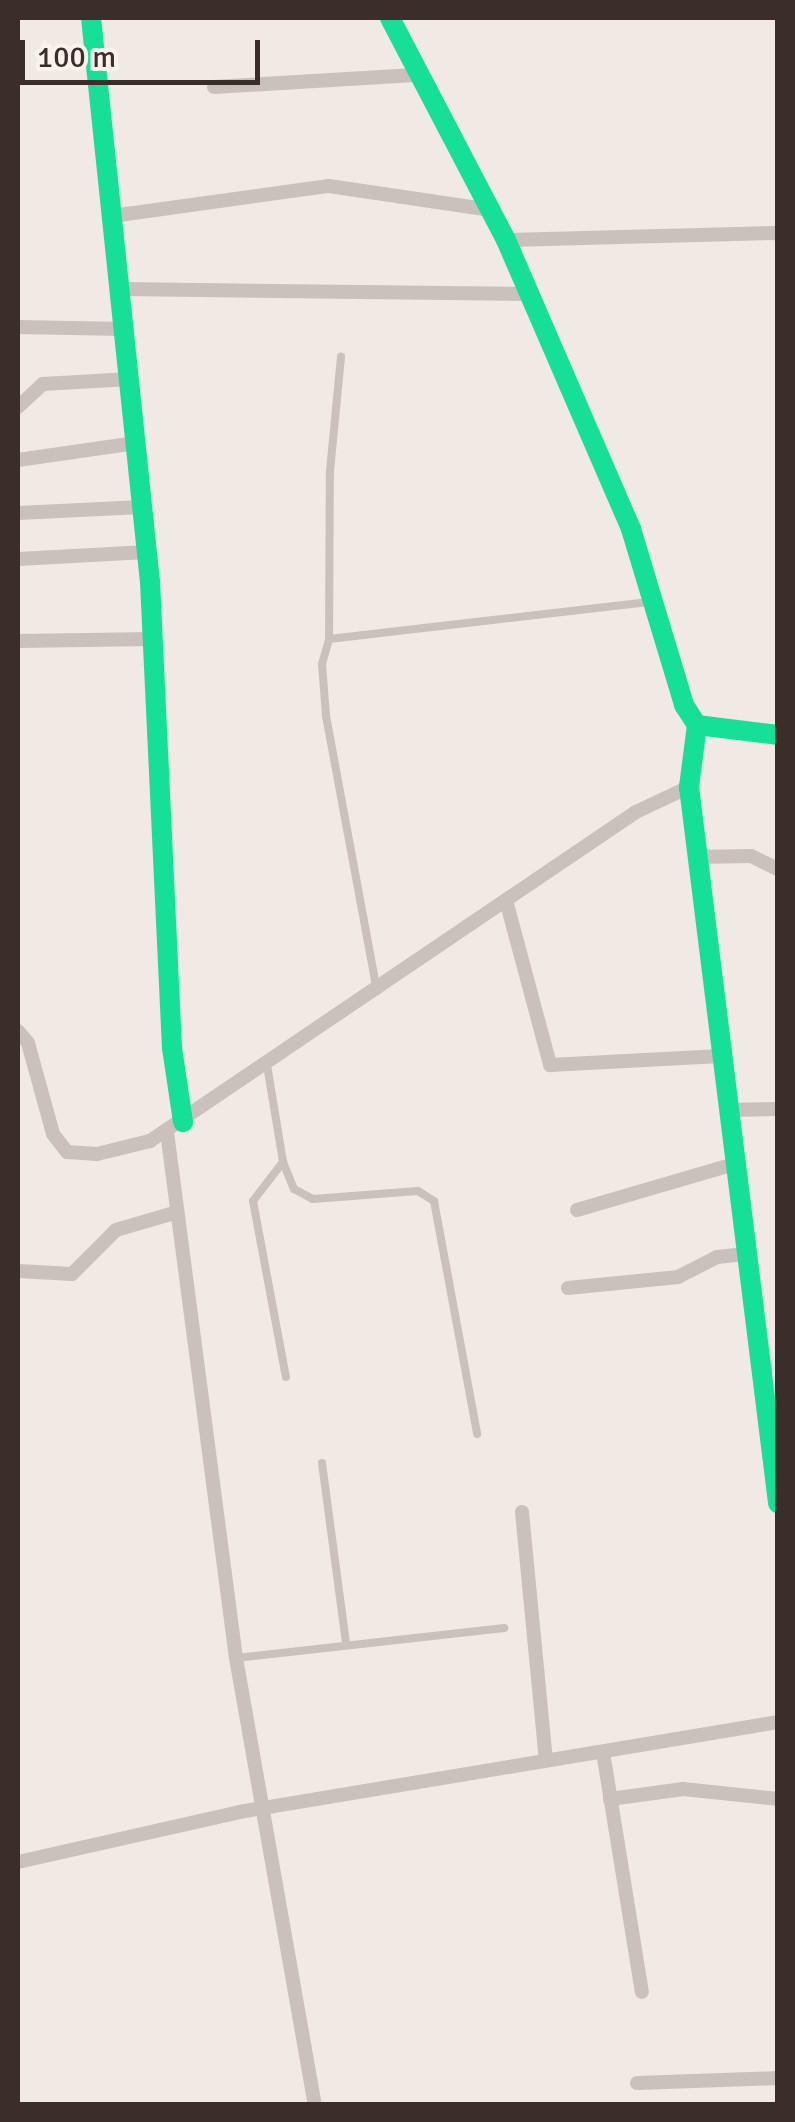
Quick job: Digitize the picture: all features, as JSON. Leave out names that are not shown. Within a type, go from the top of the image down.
[{"type":"street","points":[[90,18],[147,552],[177,1212],[259,1809],[315,2104]]},
{"type":"street","points":[[390,18],[491,210],[530,294],[631,529],[684,706],[697,726],[689,788],[778,1503]]},
{"type":"street","points":[[214,87],[420,74]]},
{"type":"street","points":[[112,216],[330,186],[491,210]]},
{"type":"street","points":[[506,240],[778,233]]},
{"type":"street","points":[[120,289],[530,294]]},
{"type":"street","points":[[18,327],[124,329]]},
{"type":"street","points":[[18,407],[43,384],[130,379]]},
{"type":"street","points":[[18,460],[136,443]]},
{"type":"street","points":[[18,514],[142,507]]},
{"type":"street","points":[[18,559],[147,552]]},
{"type":"street","points":[[18,641],[153,639]]},
{"type":"street","points":[[697,726],[778,735]]},
{"type":"street","points":[[18,1032],[28,1043],[52,1134],[67,1152],[98,1154],[175,1127],[507,904],[636,812],[689,788]]},
{"type":"street","points":[[697,857],[751,856],[778,868]]},
{"type":"street","points":[[507,904],[550,1065],[721,1056]]},
{"type":"street","points":[[728,1110],[778,1108]]},
{"type":"street","points":[[577,1210],[734,1164]]},
{"type":"street","points":[[18,1271],[72,1274],[116,1230],[177,1212]]},
{"type":"street","points":[[568,1288],[678,1277],[706,1261],[746,1254]]},
{"type":"street","points":[[522,1512],[546,1761]]},
{"type":"street","points":[[18,1862],[259,1809],[778,1722]]},
{"type":"street","points":[[603,1752],[634,1910],[642,1992]]},
{"type":"street","points":[[610,1799],[683,1789],[778,1799]]},
{"type":"street","points":[[637,2083],[778,2078]]},
{"type":"lane","points":[[341,358],[330,471],[329,638],[322,664],[326,715],[377,991]]},
{"type":"lane","points":[[329,638],[653,602]]},
{"type":"lane","points":[[267,1065],[283,1162],[294,1189],[313,1199],[418,1191],[434,1201],[476,1434]]},
{"type":"lane","points":[[283,1162],[253,1201],[286,1377]]},
{"type":"lane","points":[[322,1462],[346,1644]]},
{"type":"lane","points":[[236,1658],[504,1628]]},
{"type":"traffic: fast","points":[[91,18],[150,582],[172,1048],[183,1122]]},
{"type":"traffic: fast","points":[[390,18],[506,240],[631,529],[684,705],[697,725],[778,735]]},
{"type":"traffic: fast","points":[[697,725],[689,787],[778,1503]]}]
